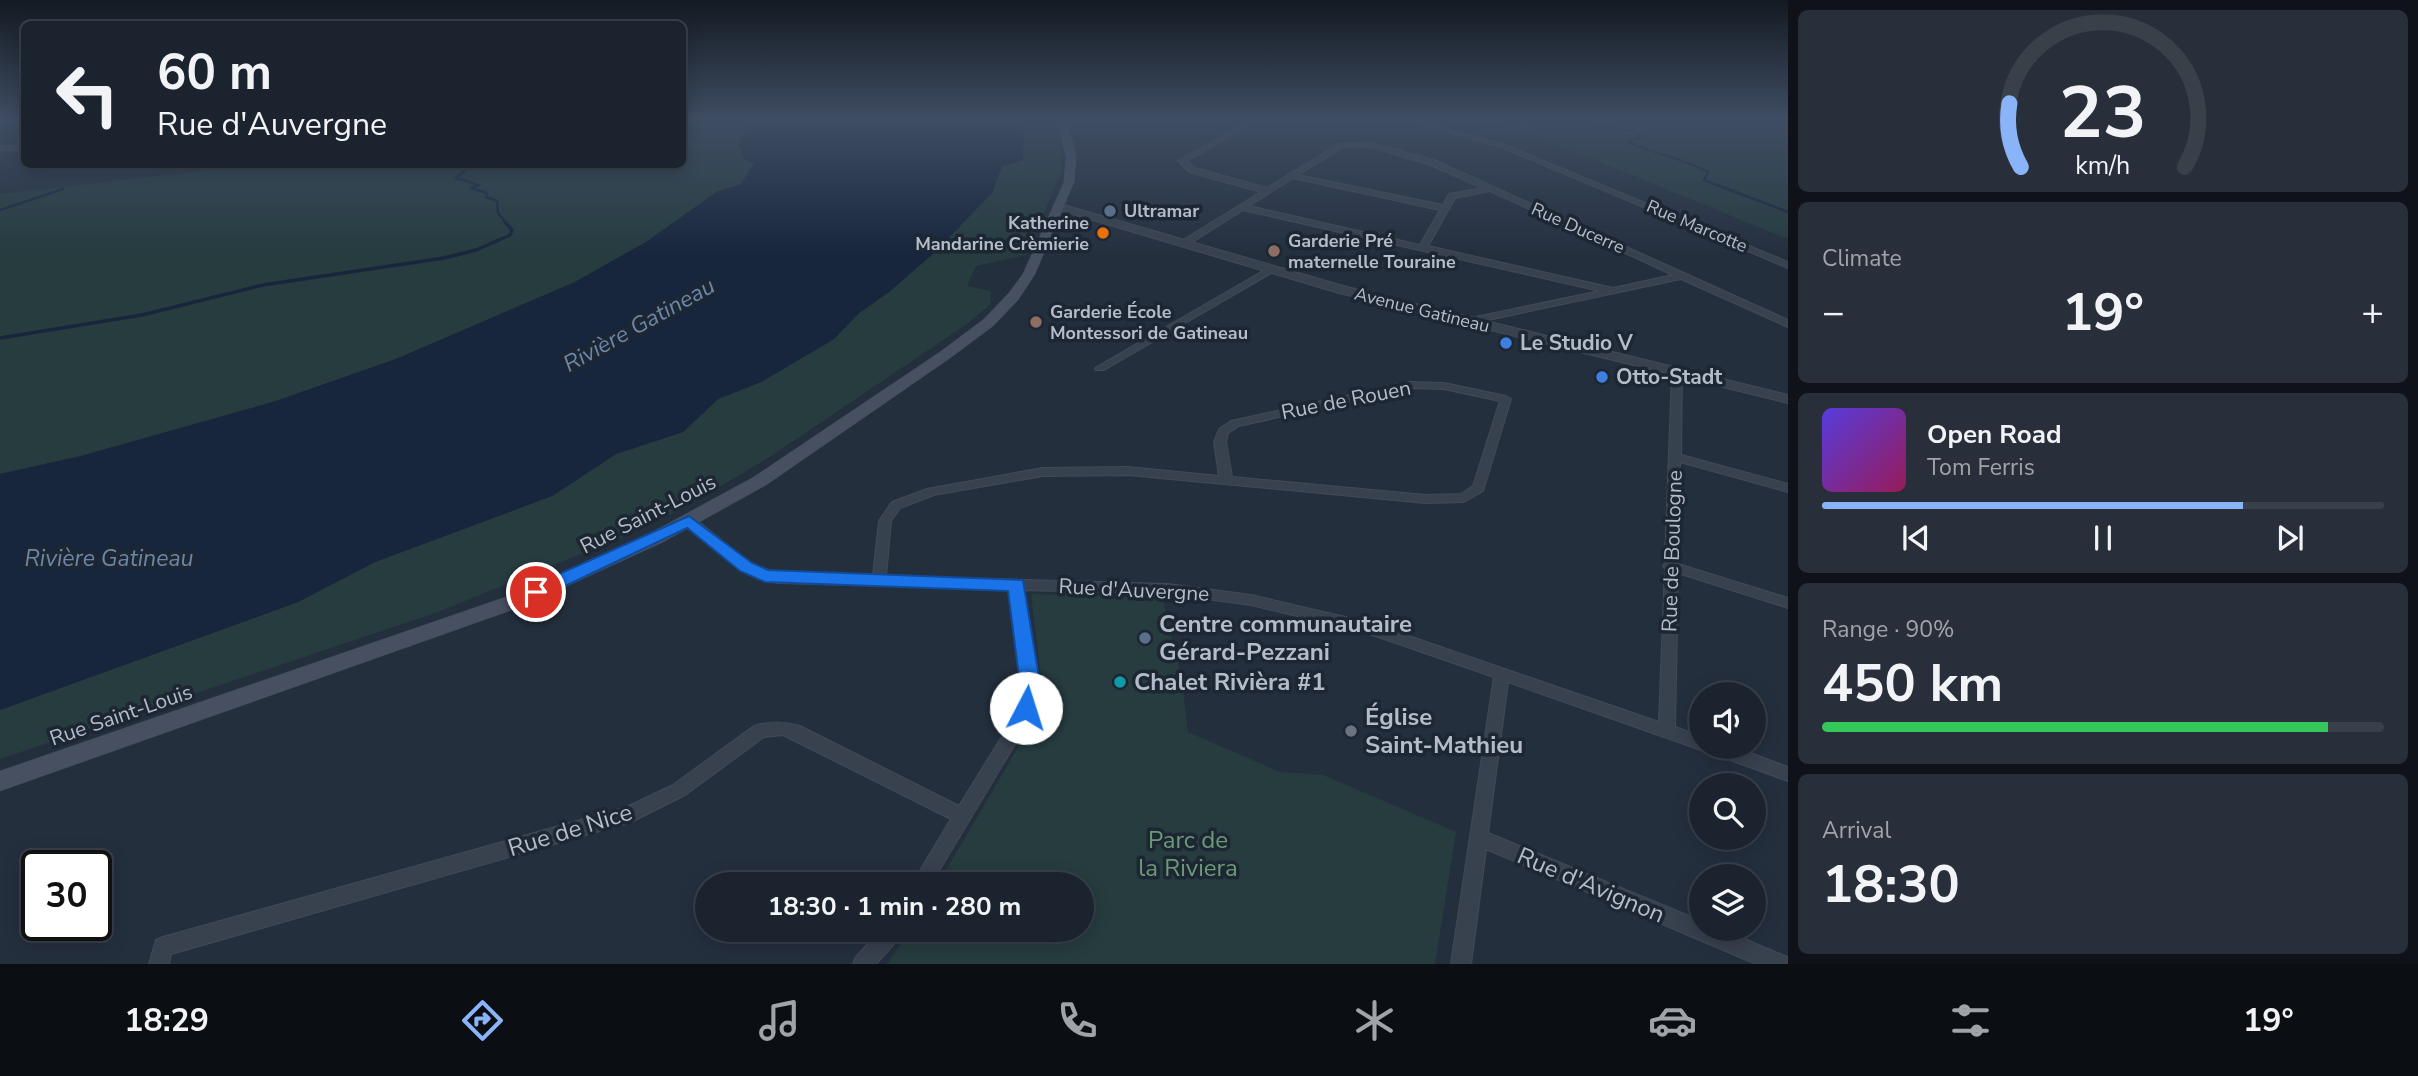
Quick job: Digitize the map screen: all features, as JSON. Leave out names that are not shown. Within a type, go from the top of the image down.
[{"type":"main road","name":"Rue Saint-Louis","points":[[0,781],[463,621],[584,572],[689,521],[786,464],[988,323],[1029,274],[1060,207],[1070,165]]},
{"type":"street","points":[[1186,165],[1192,170],[1268,191]]},
{"type":"street","name":"Rue Ducerre","points":[[1183,244],[1310,165]]},
{"type":"street","name":"Rue Ducerre","points":[[1437,165],[1788,324]]},
{"type":"street","name":"Rue Marcotte","points":[[1548,165],[1788,265]]},
{"type":"street","points":[[1293,176],[1444,208]]},
{"type":"street","points":[[1422,249],[1444,208],[1455,195],[1492,189]]},
{"type":"street","name":"Avenue Gatineau","points":[[1060,207],[1270,270],[1788,399]]},
{"type":"street","points":[[1241,207],[1610,290]]},
{"type":"street","points":[[1100,369],[1270,270]]},
{"type":"street","points":[[1469,321],[1684,276]]},
{"type":"street","name":"Rue de Boulogne","points":[[1667,731],[1677,372]]},
{"type":"street","name":"Rue de Rouen","points":[[879,580],[885,521],[889,512],[904,500],[1063,471],[1110,470],[1426,499],[1464,498],[1483,481],[1506,399],[1444,386],[1409,385],[1235,423],[1223,431],[1220,442],[1226,480]]},
{"type":"street","points":[[1675,457],[1788,488]]},
{"type":"street","name":"Rue d'Auvergne","points":[[689,521],[746,567],[765,576],[1168,589],[1251,600],[1340,619],[1689,739]]},
{"type":"street","points":[[1670,566],[1788,603]]},
{"type":"street","points":[[928,872],[1019,724],[1026,708],[1029,677],[1016,584]]},
{"type":"street","points":[[1461,964],[1502,673]]},
{"type":"street","name":"Rue de Nice","points":[[159,964],[163,947],[631,814],[679,790],[760,731],[771,729],[794,732],[962,816]]},
{"type":"street","points":[[1747,759],[1788,774]]},
{"type":"street","name":"Rue d'Avignon","points":[[1479,837],[1780,964]]},
{"type":"street","points":[[863,964],[882,942]]},
{"type":"green space","points":[[686,165],[753,165],[740,185],[718,191],[646,242],[575,282],[396,359],[276,401],[81,456],[0,474],[0,194],[228,168],[686,168]]},
{"type":"green space","points":[[1062,165],[1062,170],[1026,255],[976,266],[967,286],[991,291],[990,305],[964,326],[765,460],[678,511],[618,539],[438,612],[0,759],[0,710],[298,602],[375,562],[552,496],[616,454],[683,432],[718,399],[761,382],[834,339],[859,313],[889,292],[935,252],[991,193],[1002,166]]},
{"type":"green space","points":[[1607,165],[1788,165],[1788,239]]},
{"type":"green space","name":"Parc de la Riviera","points":[[1031,594],[1162,597],[1182,681],[1188,732],[1280,772],[1323,775],[1456,832],[1435,964],[887,964],[902,942],[1094,942],[1094,872],[945,872],[1037,715],[1042,686]]},
{"type":"water","name":"Rivière Gatineau","points":[[753,165],[1006,165],[1002,166],[992,193],[935,252],[889,292],[859,313],[834,339],[761,382],[718,399],[683,432],[616,454],[552,496],[375,562],[298,602],[0,710],[0,474],[81,456],[276,401],[396,359],[575,282],[646,242],[718,191],[740,185]]},
{"type":"waterway","points":[[1692,165],[1708,172],[1704,180],[1788,212]]},
{"type":"waterway","points":[[468,168],[456,178],[479,185],[471,188],[487,193],[486,197],[497,201],[498,213],[507,224]]},
{"type":"waterway","points":[[0,210],[63,189]]},
{"type":"waterway","points":[[0,338],[142,315],[263,285],[444,258],[476,250],[510,235],[512,230],[505,222]]},
{"type":"place","name":"Ultramar","points":[[1110,211]]},
{"type":"place","name":"Katherine Mandarine Crèmierie","points":[[1103,233]]},
{"type":"place","name":"Garderie Pré maternelle Touraine","points":[[1274,251]]},
{"type":"place","name":"Garderie École Montessori de Gatineau","points":[[1036,322]]},
{"type":"place","name":"Le Studio V","points":[[1506,343]]},
{"type":"place","name":"Otto-Stadt","points":[[1602,377]]},
{"type":"place","name":"Centre communautaire Gérard-Pezzani","points":[[1145,638]]},
{"type":"place","name":"Chalet Rivièra #1","points":[[1120,682]]},
{"type":"place","name":"Église Saint-Mathieu","points":[[1351,731]]},
{"type":"route","points":[[536,592],[689,521],[746,567],[765,576],[1016,584],[1029,677],[1026,708]]}]
